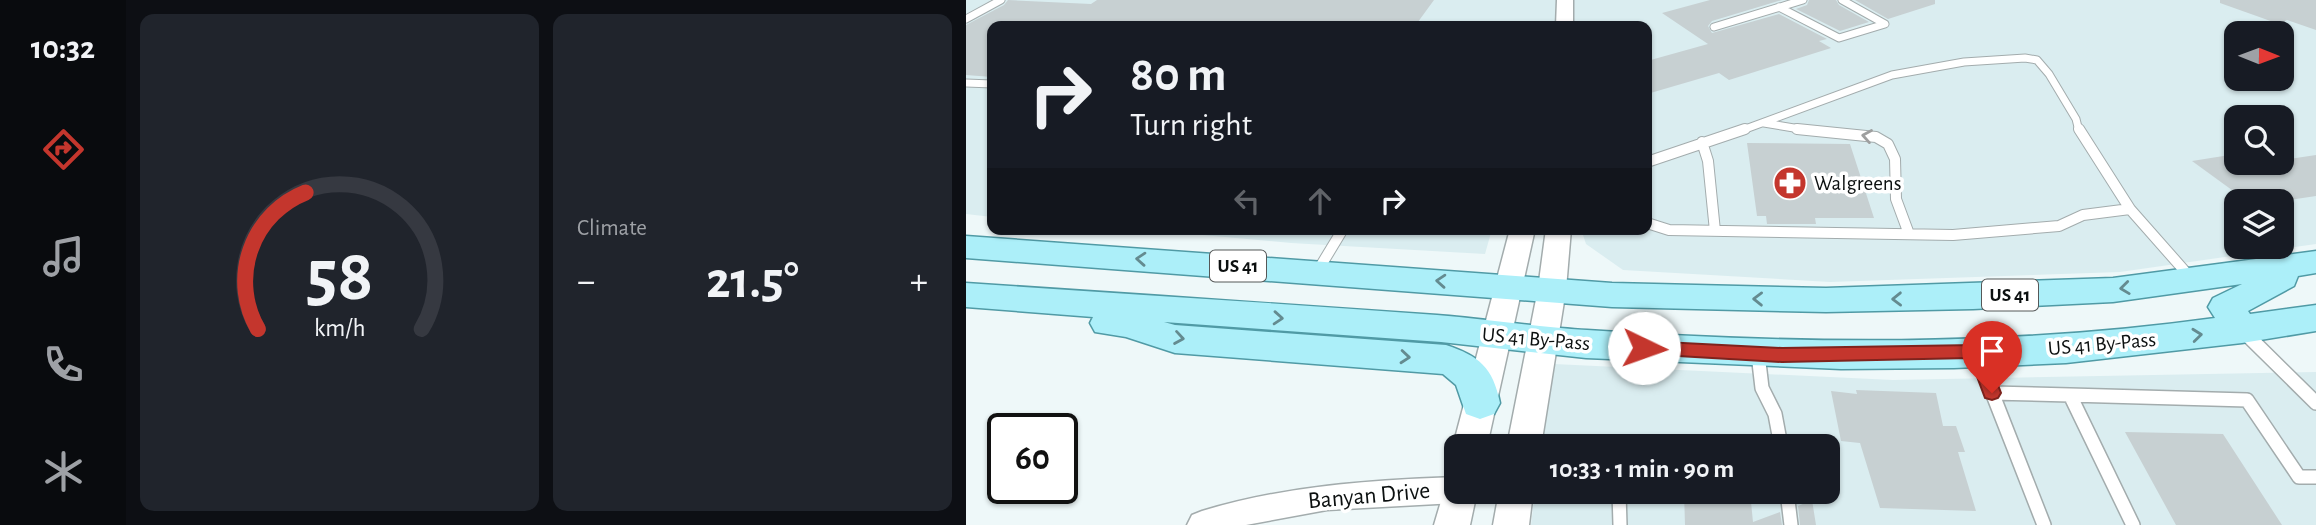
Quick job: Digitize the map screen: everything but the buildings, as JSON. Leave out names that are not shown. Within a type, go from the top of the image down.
[{"type":"main road","points":[[975,251],[1014,235]]},
{"type":"main road","name":"US 41","points":[[975,251],[1677,298],[1881,299],[2113,290],[2311,263]]},
{"type":"main road","points":[[2242,330],[2226,307],[2311,263]]},
{"type":"main road","name":"US 41 By-Pass","points":[[966,295],[1441,329],[1496,337],[1758,354],[1976,352],[2120,344],[2242,330],[2316,318]]},
{"type":"main road","points":[[966,310],[1127,324],[1175,339],[1446,360],[1459,363],[1474,377],[1480,403]]},
{"type":"street","points":[[1565,0],[1565,21]]},
{"type":"street","points":[[1473,434],[1522,235]]},
{"type":"street","points":[[1526,434],[1552,289],[1558,235]]},
{"type":"street","name":"Banyan Drive","points":[[1202,525],[1284,503],[1388,492],[1444,491]]},
{"type":"street","points":[[1452,525],[1456,504]]},
{"type":"street","points":[[1511,525],[1514,504]]},
{"type":"lane","points":[[966,19],[1001,0]]},
{"type":"lane","points":[[1714,27],[1803,0]]},
{"type":"lane","points":[[1779,7],[1839,38],[1885,24],[1842,0]]},
{"type":"lane","points":[[1652,160],[1765,123],[1892,75],[1964,62],[2025,58],[2037,60],[2049,74],[2076,119],[2080,135],[2130,209],[2192,280]]},
{"type":"lane","points":[[966,83],[987,84]]},
{"type":"lane","points":[[1765,123],[1801,130],[1876,137],[1888,144],[1895,159],[1896,199],[1909,234]]},
{"type":"lane","points":[[1702,142],[1708,161],[1715,230]]},
{"type":"lane","points":[[1652,225],[1669,230],[1954,235],[2059,226],[2083,215],[2130,209]]},
{"type":"lane","points":[[1317,272],[1339,235]]},
{"type":"lane","points":[[2242,330],[2316,403]]},
{"type":"lane","points":[[1976,352],[2044,525]]},
{"type":"lane","points":[[1758,354],[1762,388],[1775,414],[1779,434]]},
{"type":"lane","points":[[1992,393],[2247,400],[2300,477],[2316,477]]},
{"type":"lane","points":[[2070,395],[2133,525]]},
{"type":"lane","points":[[1619,504],[1620,525]]},
{"type":"lane","points":[[1788,504],[1791,525]]},
{"type":"shaded area","points":[[966,0],[1557,0],[1557,21],[987,21],[987,216],[966,214]]},
{"type":"shaded area","points":[[1574,0],[2316,0],[2316,244],[2294,247],[2294,189],[2224,189],[2224,257],[2120,272],[1830,282],[1623,270],[1586,244],[1583,235],[1652,235],[1652,21],[1574,21]]},
{"type":"shaded area","points":[[1202,235],[1490,235],[1485,254]]},
{"type":"shaded area","points":[[1554,364],[1893,380],[2316,372],[2316,525],[1531,525],[1534,504],[1840,504],[1840,434],[1544,434]]},
{"type":"place","name":"Walgreens","points":[[1790,183]]},
{"type":"route","points":[[1644,348],[1782,355],[1976,352],[1992,393]]}]
